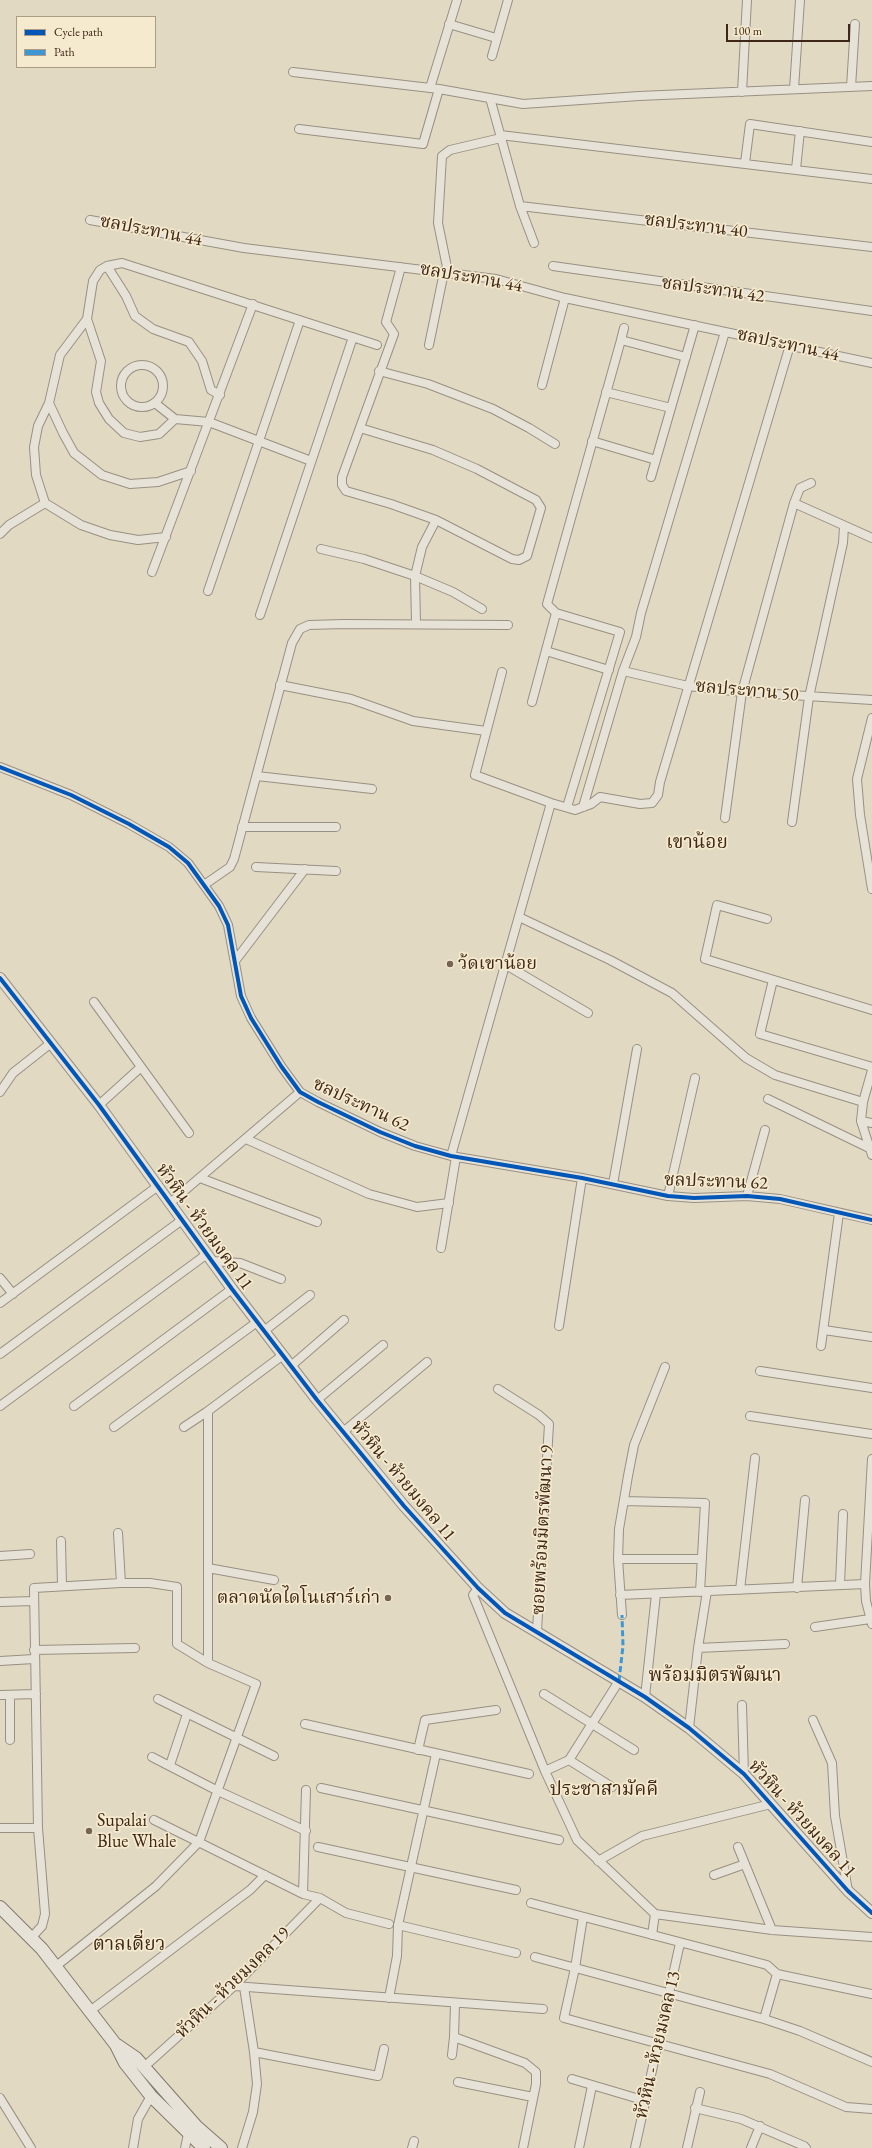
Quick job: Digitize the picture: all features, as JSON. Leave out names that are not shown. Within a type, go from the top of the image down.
[{"type":"main road","points":[[0,1907],[31,1938],[55,1967],[116,2045],[125,2063],[151,2096],[188,2134],[204,2148]]},
{"type":"main road","points":[[116,2045],[136,2058],[196,2126],[221,2148]]},
{"type":"street","points":[[430,88],[457,0]]},
{"type":"street","points":[[492,56],[508,0]]},
{"type":"street","points":[[742,92],[747,0]]},
{"type":"street","points":[[794,89],[800,0]]},
{"type":"street","points":[[449,24],[496,38]]},
{"type":"street","points":[[851,87],[855,24]]},
{"type":"street","points":[[293,72],[439,89],[523,104],[872,86]]},
{"type":"street","points":[[299,129],[423,144],[439,89]]},
{"type":"street","points":[[490,98],[520,206],[534,243]]},
{"type":"street","points":[[745,163],[750,124],[872,142]]},
{"type":"street","points":[[796,169],[800,131]]},
{"type":"street","points":[[429,345],[446,272],[438,223],[442,156],[450,150],[501,136],[745,163],[872,179]]},
{"type":"street","name":"ชลประทาน 40","points":[[520,206],[872,247]]},
{"type":"street","name":"ชลประทาน 44","points":[[90,220],[244,248],[496,279],[565,298],[872,363]]},
{"type":"street","points":[[175,419],[159,434],[140,437],[124,433],[109,419],[98,403],[96,392],[101,361],[87,319],[93,281],[100,270],[107,266],[122,263],[377,345]]},
{"type":"street","points":[[107,266],[136,316],[153,329],[189,342],[202,361],[211,390],[220,395]]},
{"type":"street","name":"ชลประทาน 42","points":[[554,266],[872,311]]},
{"type":"street","points":[[360,428],[433,450],[471,466],[536,500],[541,508],[527,556],[519,560],[512,559],[436,520],[391,504],[346,491],[342,485],[342,478],[379,371],[389,351],[394,334],[386,322],[401,267]]},
{"type":"street","points":[[542,385],[565,298]]},
{"type":"street","points":[[152,572],[220,395],[253,304]]},
{"type":"street","points":[[87,319],[60,354],[49,403],[38,426],[34,447],[36,475],[45,503],[81,525],[110,535],[138,540],[166,537]]},
{"type":"street","points":[[208,591],[300,320]]},
{"type":"street","points":[[651,477],[695,326]]},
{"type":"street","points":[[568,807],[620,632],[556,613],[547,604],[624,328]]},
{"type":"street","points":[[583,807],[623,671],[636,637],[641,614],[726,332]]},
{"type":"street","points":[[260,614],[353,337]]},
{"type":"street","points":[[620,340],[686,357]]},
{"type":"street","points":[[502,672],[475,775],[575,810],[600,797],[640,804],[652,803],[656,800],[688,686],[790,345]]},
{"type":"street","points":[[141,365],[148,366],[158,374],[163,387],[160,397],[155,403],[141,408],[133,406],[126,401],[120,389],[121,381],[128,370],[141,365]]},
{"type":"street","points":[[379,371],[428,384],[486,406],[529,428],[555,444]]},
{"type":"street","points":[[606,392],[671,408]]},
{"type":"street","points":[[49,403],[62,433],[74,453],[102,475],[130,484],[158,482],[191,471]]},
{"type":"street","points":[[155,403],[175,419],[209,422],[260,440],[311,461]]},
{"type":"street","points":[[592,441],[656,460]]},
{"type":"street","points":[[725,818],[742,692],[794,503],[800,488],[811,483]]},
{"type":"street","points":[[0,534],[15,522],[45,503]]},
{"type":"street","points":[[794,503],[872,538]]},
{"type":"street","points":[[416,623],[415,576],[422,547],[436,520]]},
{"type":"street","points":[[792,822],[809,697],[843,543],[844,526]]},
{"type":"street","points":[[320,549],[364,559],[415,576],[453,592],[482,610]]},
{"type":"street","points":[[532,702],[556,613]]},
{"type":"street","points":[[204,885],[230,867],[257,776],[292,643],[300,629],[316,625],[416,623],[508,625]]},
{"type":"street","points":[[546,651],[609,670]]},
{"type":"street","name":"ชลประทาน 50","points":[[623,671],[688,686],[742,692],[872,700]]},
{"type":"street","points":[[280,685],[351,699],[413,721],[486,731]]},
{"type":"street","points":[[872,718],[857,779],[860,815],[872,889]]},
{"type":"street","name":"ชลประทาน 62","points":[[0,768],[71,795],[129,824],[169,847],[188,863],[219,906],[228,926],[241,996],[251,1018],[280,1066],[300,1092],[380,1132],[415,1146],[454,1157],[582,1178],[668,1196],[694,1198],[747,1196],[780,1198],[872,1220]]},
{"type":"street","points":[[257,776],[372,789]]},
{"type":"street","points":[[441,1248],[449,1203],[454,1157],[519,917],[552,803]]},
{"type":"street","points":[[242,827],[336,827]]},
{"type":"street","points":[[256,867],[336,871]]},
{"type":"street","points":[[235,961],[305,869]]},
{"type":"street","points":[[767,919],[719,904],[705,959],[872,1010]]},
{"type":"street","points":[[519,917],[610,960],[672,993],[746,1058],[775,1074],[864,1102]]},
{"type":"street","points":[[506,965],[588,1013]]},
{"type":"street","name":"หัวหิน - ห้วยมงคล 11","points":[[0,978],[99,1105],[209,1258],[317,1400],[404,1506],[478,1588],[505,1612],[645,1697],[689,1728],[744,1774],[848,1891],[872,1913]]},
{"type":"street","points":[[774,980],[760,1034],[872,1069],[861,1121],[870,1151]]},
{"type":"street","points":[[94,1002],[189,1133]]},
{"type":"street","points":[[0,1092],[13,1073],[51,1043]]},
{"type":"street","points":[[613,1184],[637,1049]]},
{"type":"street","points":[[99,1105],[141,1066]]},
{"type":"street","points":[[668,1196],[695,1078]]},
{"type":"street","points":[[170,1203],[300,1092]]},
{"type":"street","points":[[768,1099],[870,1151]]},
{"type":"street","points":[[861,1121],[872,1123]]},
{"type":"street","points":[[747,1196],[764,1130]]},
{"type":"street","points":[[246,1139],[370,1194],[417,1207],[449,1203]]},
{"type":"street","points":[[200,1178],[317,1222]]},
{"type":"street","points":[[559,1326],[582,1178]]},
{"type":"street","points":[[0,1303],[158,1186]]},
{"type":"street","points":[[821,1346],[839,1212]]},
{"type":"street","points":[[0,1354],[182,1220]]},
{"type":"street","points":[[0,1406],[209,1258],[240,1263],[281,1279]]},
{"type":"street","points":[[0,1278],[13,1294]]},
{"type":"street","points":[[74,1406],[232,1288]]},
{"type":"street","points":[[264,1331],[310,1295]]},
{"type":"street","points":[[291,1366],[344,1320]]},
{"type":"street","points":[[114,1427],[257,1322]]},
{"type":"street","points":[[824,1330],[872,1337]]},
{"type":"street","points":[[317,1400],[383,1345]]},
{"type":"street","points":[[184,1427],[208,1412],[283,1355]]},
{"type":"street","points":[[343,1432],[427,1362]]},
{"type":"street","points":[[622,1614],[618,1559],[619,1529],[634,1445],[665,1367]]},
{"type":"street","points":[[760,1371],[872,1388]]},
{"type":"street","name":"ซอยพร้อมมิตรพัฒนา 9","points":[[498,1389],[546,1420],[549,1424],[537,1631]]},
{"type":"street","points":[[208,1412],[208,1663]]},
{"type":"street","points":[[750,1416],[872,1434]]},
{"type":"street","points":[[740,1590],[755,1458]]},
{"type":"street","points":[[815,1627],[871,1621],[866,1584],[872,1459]]},
{"type":"street","points":[[797,1588],[805,1500]]},
{"type":"street","points":[[624,1501],[705,1504],[702,1559],[704,1591],[689,1728]]},
{"type":"street","points":[[840,1584],[843,1514]]},
{"type":"street","points":[[118,1533],[121,1583]]},
{"type":"street","points":[[61,1541],[62,1586]]},
{"type":"street","points":[[0,1556],[30,1554]]},
{"type":"street","points":[[618,1559],[702,1559]]},
{"type":"street","points":[[208,1568],[274,1580]]},
{"type":"street","points":[[31,1938],[42,1926],[45,1914],[38,1828],[34,1588],[121,1583],[150,1583],[177,1587],[177,1644],[208,1663],[256,1684],[199,1842],[156,1886],[55,1967]]},
{"type":"street","points":[[620,1595],[866,1584]]},
{"type":"street","points":[[478,1588],[473,1595],[545,1771],[577,1840],[598,1862],[655,1914],[772,1930],[872,1937]]},
{"type":"street","points":[[645,1697],[656,1594]]},
{"type":"street","points":[[0,1602],[33,1600]]},
{"type":"street","points":[[698,1648],[785,1644]]},
{"type":"street","points":[[0,1661],[34,1655],[135,1648]]},
{"type":"street","points":[[545,1771],[569,1760],[619,1681]]},
{"type":"street","points":[[10,1694],[10,1740]]},
{"type":"street","points":[[0,1695],[36,1694]]},
{"type":"street","points":[[544,1694],[634,1750]]},
{"type":"street","points":[[158,1699],[274,1756]]},
{"type":"street","points":[[742,1705],[744,1774]]},
{"type":"street","points":[[418,1750],[425,1720],[496,1710]]},
{"type":"street","points":[[170,1765],[187,1714]]},
{"type":"street","points":[[813,1720],[832,1763],[835,1816],[848,1891]]},
{"type":"street","points":[[305,1724],[529,1774]]},
{"type":"street","points":[[389,1998],[397,1956],[394,1924],[411,1869],[436,1754]]},
{"type":"street","points":[[152,1757],[218,1791],[306,1831]]},
{"type":"street","points":[[569,1760],[612,1787]]},
{"type":"street","points":[[321,1788],[424,1812],[559,1840]]},
{"type":"street","points":[[302,1894],[306,1831],[306,1790]]},
{"type":"street","points":[[598,1862],[642,1836],[771,1804]]},
{"type":"street","points":[[154,1820],[302,1894],[320,1898],[346,1913],[516,1953]]},
{"type":"street","points":[[0,1828],[38,1828]]},
{"type":"street","points":[[318,1847],[411,1869],[516,1890]]},
{"type":"street","points":[[738,1847],[772,1930]]},
{"type":"street","points":[[714,1875],[745,1864]]},
{"type":"street","points":[[90,2011],[130,1979],[250,1890],[265,1875]]},
{"type":"street","name":"หัวหิน - ห้วยมงคล 19","points":[[144,2067],[234,1986],[320,1898]]},
{"type":"street","points":[[531,1903],[767,1965],[777,1974],[872,1994]]},
{"type":"street","points":[[652,1935],[655,1914]]},
{"type":"street","points":[[583,1917],[575,1968],[564,2018],[770,2074],[846,2107],[872,2109]]},
{"type":"street","name":"หัวหิน - ห้วยมงคล 13","points":[[635,2148],[680,1943]]},
{"type":"street","points":[[535,1957],[764,2019],[800,2031],[872,2062]]},
{"type":"street","points":[[764,2019],[777,1974]]},
{"type":"street","points":[[234,1986],[455,2004],[543,2009]]},
{"type":"street","points":[[242,2148],[253,2112],[257,2084],[254,2052],[244,1987]]},
{"type":"street","points":[[452,2055],[455,2004]]},
{"type":"street","points":[[454,2037],[532,2067],[536,2072],[533,2097],[523,2148]]},
{"type":"street","points":[[254,2052],[378,2076],[384,2049]]},
{"type":"street","points":[[572,2079],[646,2101]]},
{"type":"street","points":[[458,2082],[533,2097]]},
{"type":"street","points":[[579,2148],[592,2086]]},
{"type":"street","points":[[687,2148],[695,2108],[700,2092]]},
{"type":"street","points":[[133,2148],[138,2119],[151,2096]]},
{"type":"street","points":[[0,2098],[31,2148]]},
{"type":"street","points":[[695,2108],[741,2119],[760,2126],[806,2148]]},
{"type":"street","points":[[751,2148],[760,2126]]},
{"type":"street","points":[[185,2148],[188,2134]]},
{"type":"marked path","points":[[619,1681],[623,1646],[622,1615]]},
{"type":"cycle path","points":[[0,767],[71,795],[129,824],[169,847],[188,863],[219,906],[228,925],[241,996],[251,1018],[281,1066],[300,1092],[318,1102],[380,1132],[415,1146],[451,1156],[582,1178],[668,1196],[694,1198],[747,1196],[780,1199],[872,1220]]},
{"type":"cycle path","points":[[0,978],[99,1105],[232,1289],[317,1400],[404,1506],[478,1588],[505,1613],[645,1697],[689,1728],[744,1774],[848,1891],[872,1913]]},
{"type":"place","name":"ว้ดเขาน้อย","points":[[450,964]]},
{"type":"place","name":"ตลาดนัดไดโนเสาร์เก่า","points":[[388,1598]]},
{"type":"place","name":"Supalai Blue Whale","points":[[89,1831]]},
{"type":"district","name":"เขาน้อย","points":[[697,843]]},
{"type":"district","name":"พร้อมมิตรพัฒนา","points":[[715,1676]]},
{"type":"district","name":"ประชาสามัคคี","points":[[604,1790]]},
{"type":"district","name":"ตาลเดี่ยว","points":[[129,1945]]}]
